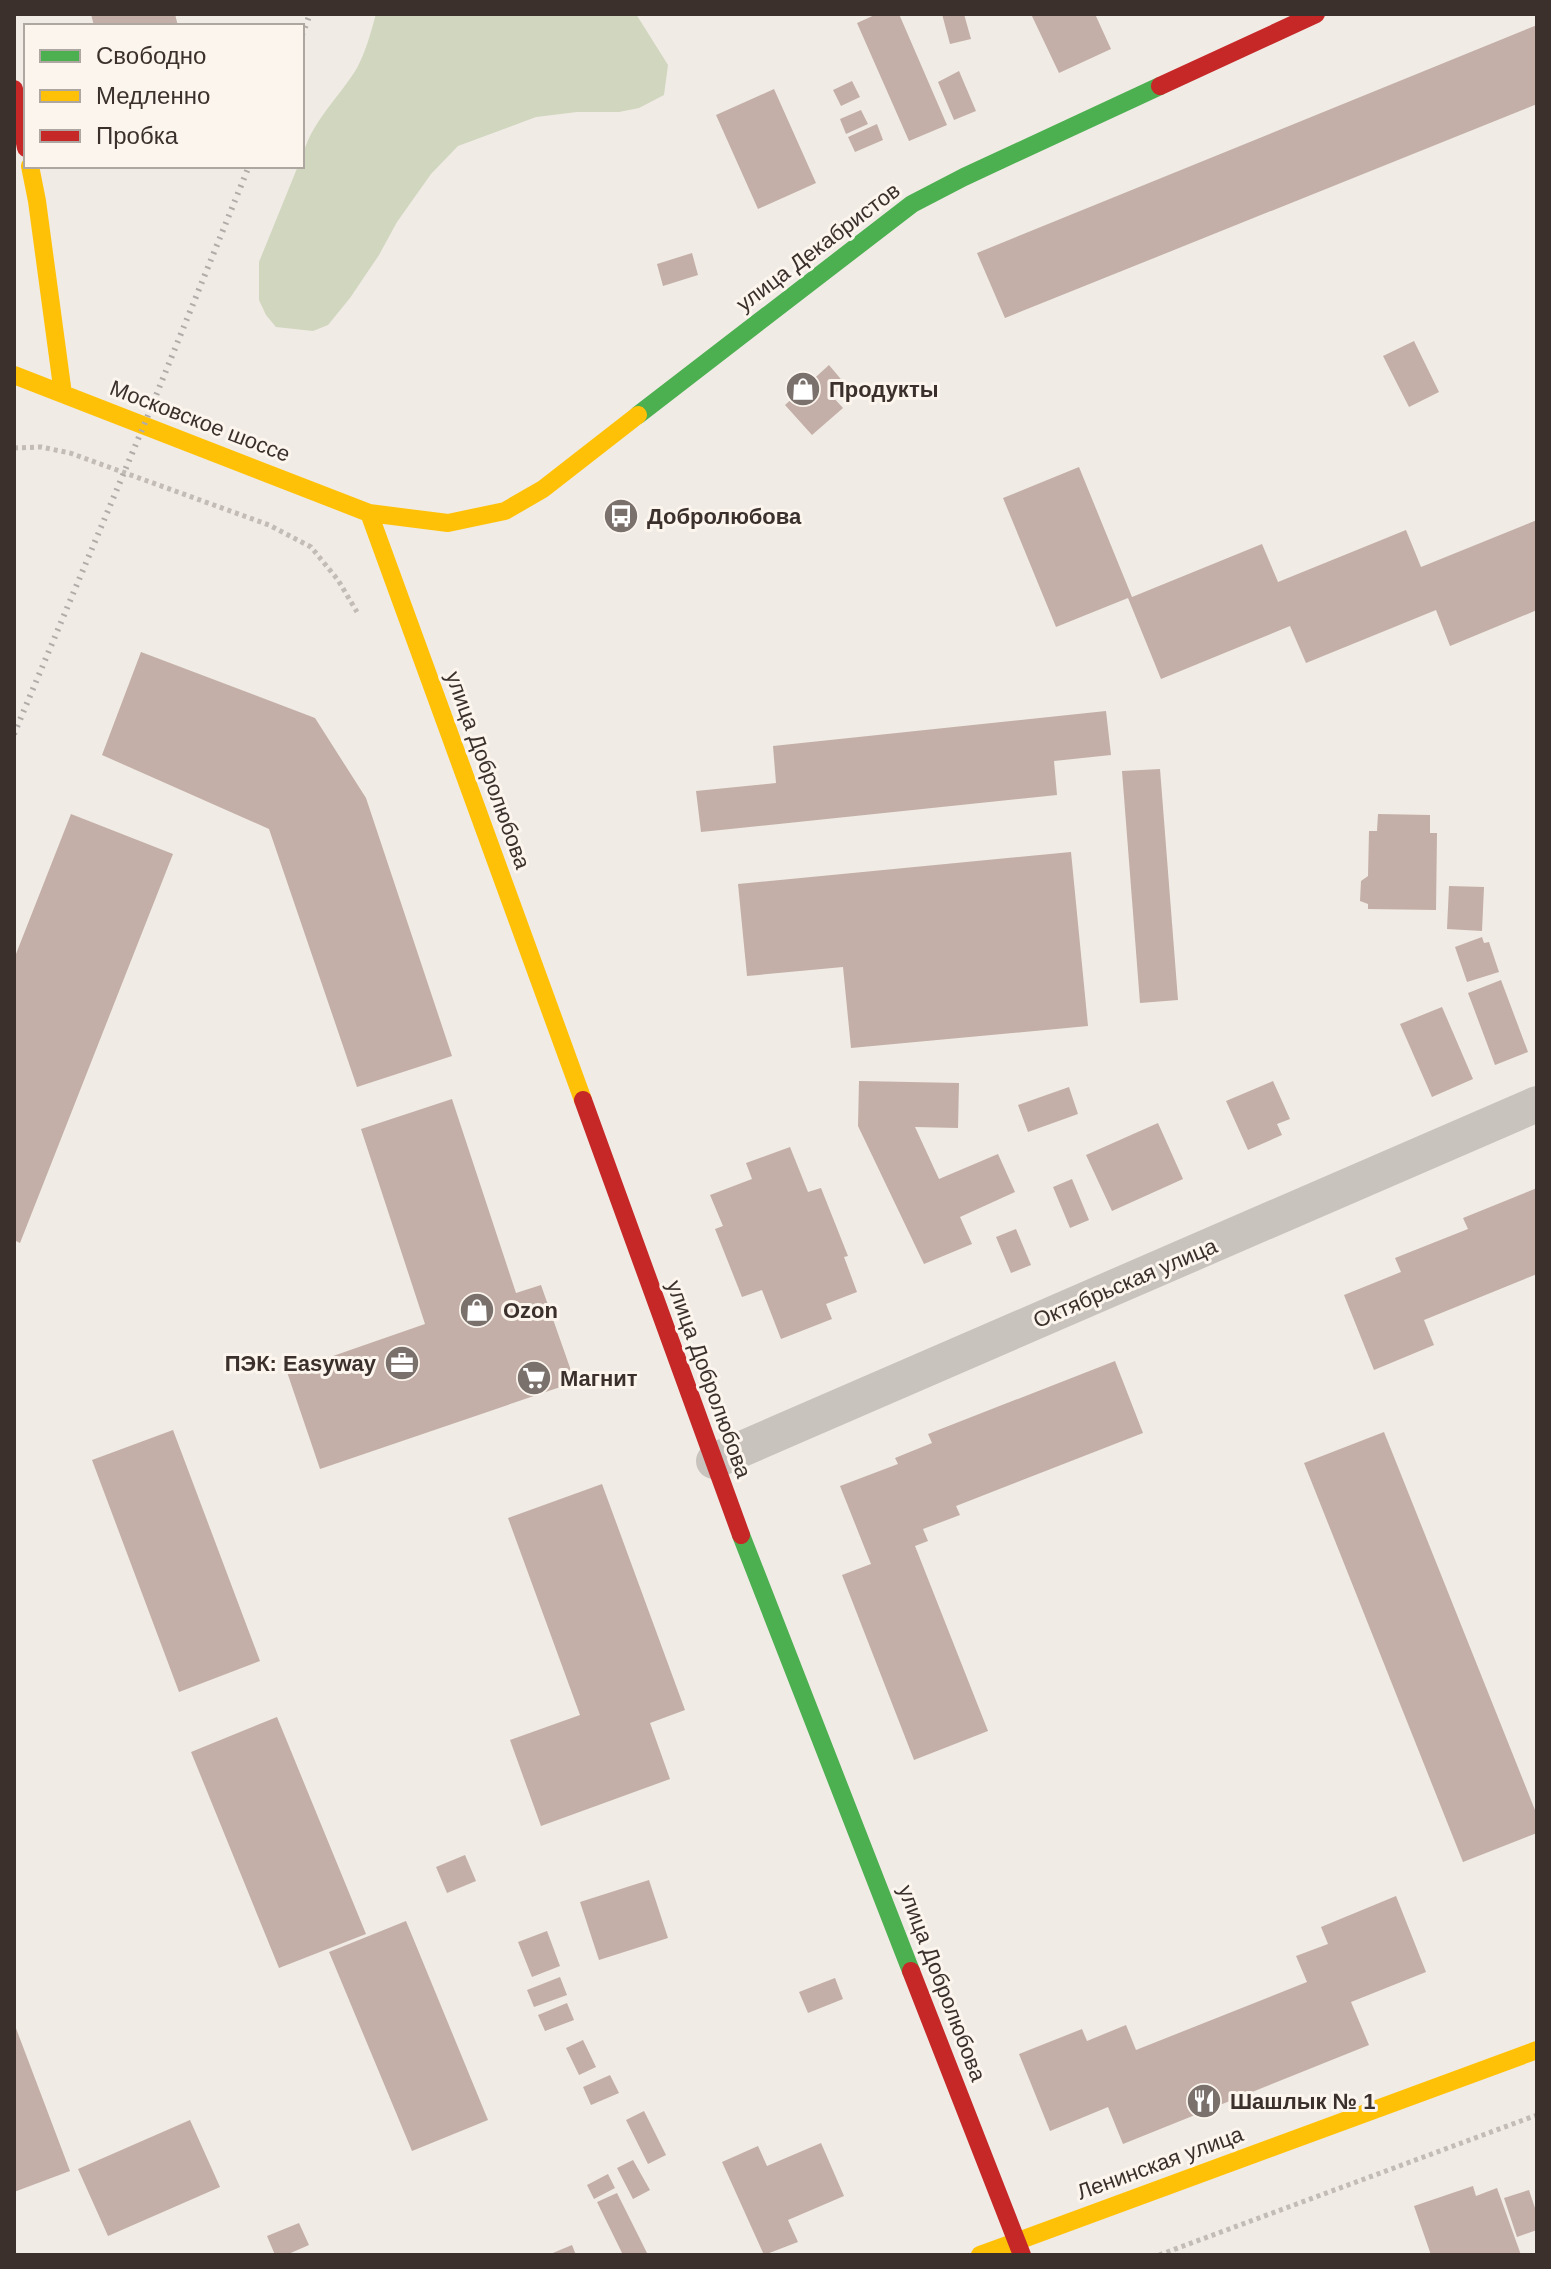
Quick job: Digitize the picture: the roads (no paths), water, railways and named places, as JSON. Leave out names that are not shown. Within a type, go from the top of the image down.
[{"type":"street","name":"улица Декабристов","points":[[369,513],[448,523],[505,511],[543,489],[912,204],[978,170],[1316,14]]},
{"type":"street","points":[[14,89],[24,138]]},
{"type":"street","points":[[30,168],[63,394]]},
{"type":"street","name":"Московское шоссе","points":[[14,375],[369,513]]},
{"type":"street","name":"улица Добролюбова","points":[[369,513],[714,1461],[1020,2248]]},
{"type":"street","name":"Октябрьская улица","points":[[714,1461],[1537,1104]]},
{"type":"street","name":"Ленинская улица","points":[[980,2255],[1020,2248],[1537,2050]]},
{"type":"railway","points":[[304,30],[310,14]]},
{"type":"railway","points":[[14,734],[248,168]]},
{"type":"place","name":"Продукты","points":[[803,389]]},
{"type":"place","name":"Добролюбова","points":[[621,516]]},
{"type":"place","name":"Ozon","points":[[477,1310]]},
{"type":"place","name":"ПЭК: Easyway","points":[[402,1363]]},
{"type":"place","name":"Магнит","points":[[534,1378]]},
{"type":"place","name":"Шашлык № 1","points":[[1204,2101]]}]
